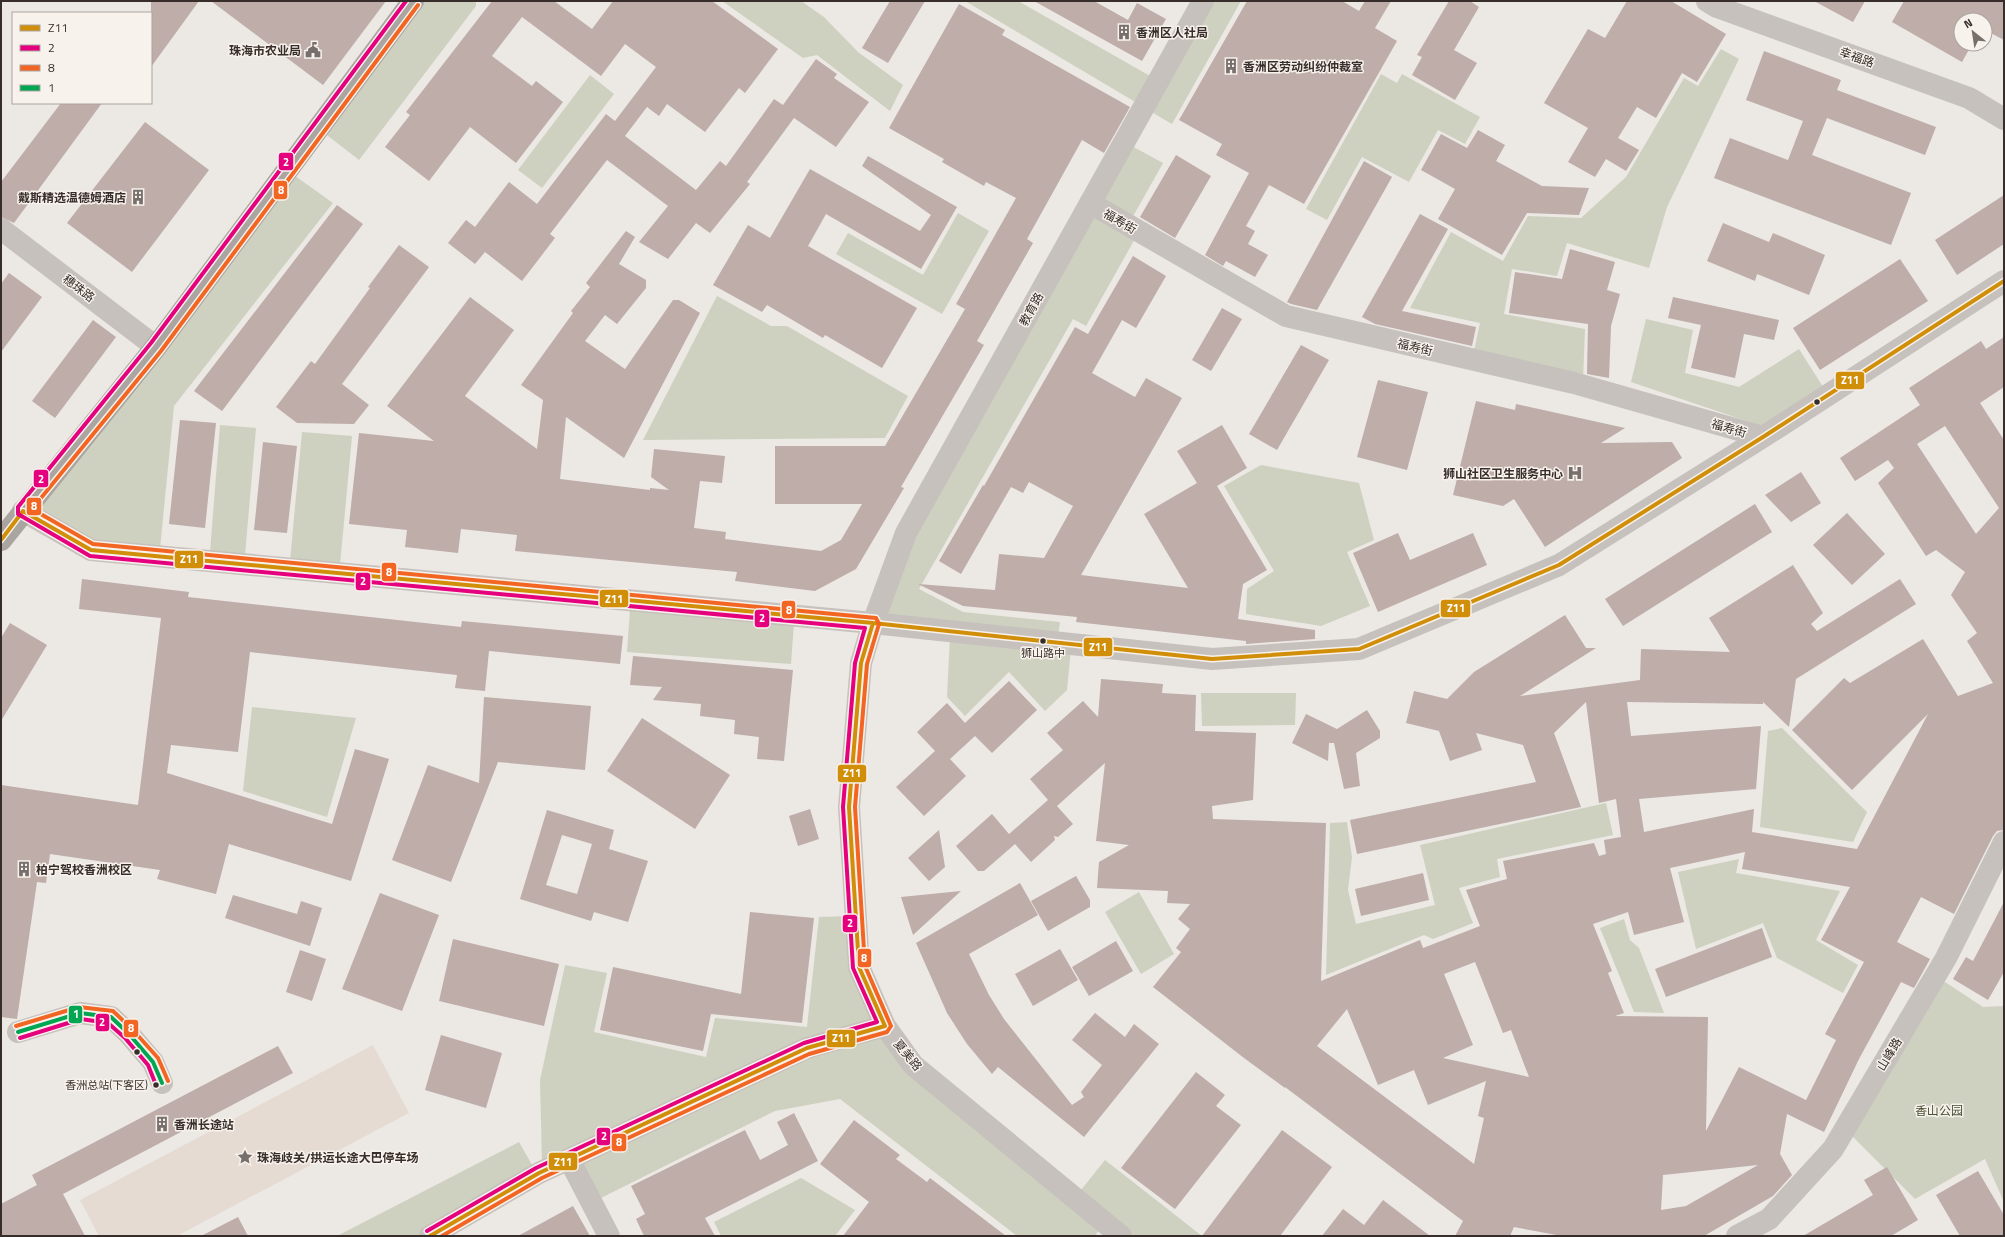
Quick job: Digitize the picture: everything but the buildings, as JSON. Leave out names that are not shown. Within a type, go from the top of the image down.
[{"type":"main road","points":[[1,540],[156,347],[412,1]]},
{"type":"street","name":"教育路","points":[[873,623],[906,533],[1203,1]]},
{"type":"street","name":"幸福路","points":[[1707,1],[1718,7],[1969,98],[2004,119]]},
{"type":"street","name":"福寿街","points":[[1090,203],[1286,316],[1574,383],[1763,437]]},
{"type":"street","name":"穗珠路","points":[[1,229],[156,347]]},
{"type":"street","points":[[23,511],[91,550],[873,623],[1212,659],[1359,649],[1559,565],[1763,437],[2004,280]]},
{"type":"street","name":"夏美路","points":[[873,623],[861,663],[849,808],[859,967],[885,1026],[913,1065],[1111,1233]]},
{"type":"street","name":"山峰路","points":[[1737,1236],[1769,1219],[1833,1149],[1946,958],[2004,842]]},
{"type":"street","points":[[18,1032],[80,1013],[110,1017],[129,1034],[153,1062],[162,1083]]},
{"type":"street","points":[[430,1236],[539,1173],[807,1048],[885,1026]]},
{"type":"street","points":[[569,1159],[609,1236]]},
{"type":"green space","points":[[422,1],[476,1],[476,6],[359,160],[323,132]]},
{"type":"green space","points":[[722,1],[801,1],[824,17],[858,52],[903,85],[890,111],[817,55],[803,58]]},
{"type":"green space","points":[[965,1],[1018,1],[1152,77],[1137,103]]},
{"type":"green space","points":[[1209,1],[1241,1],[1172,124],[1148,110]]},
{"type":"green space","points":[[1721,49],[1739,59],[1667,207],[1649,268],[1567,243],[1557,276],[1512,269],[1504,314],[1585,329],[1583,381],[1473,356],[1480,323],[1410,308],[1451,232],[1503,261],[1528,216],[1581,218],[1626,177],[1684,78],[1698,86]]},
{"type":"green space","points":[[1381,74],[1397,83],[1402,74],[1480,117],[1465,144],[1438,130],[1409,182],[1362,157],[1327,220],[1306,209]]},
{"type":"green space","points":[[590,75],[614,94],[542,188],[518,170]]},
{"type":"green space","points":[[1130,145],[1163,163],[1131,220],[1098,201]]},
{"type":"green space","points":[[291,173],[333,203],[174,406],[160,549],[95,542],[34,508]]},
{"type":"green space","points":[[1091,211],[1136,237],[1086,326],[1073,319],[919,589],[963,612],[1060,622],[1058,637],[879,620],[910,536]]},
{"type":"green space","points":[[958,213],[989,231],[942,314],[836,254],[848,233],[923,275]]},
{"type":"green space","points":[[717,296],[771,326],[787,326],[908,396],[885,438],[643,440]]},
{"type":"green space","points":[[1646,319],[1693,330],[1685,373],[1739,387],[1799,349],[1825,390],[1767,428],[1631,382]]},
{"type":"green space","points":[[220,425],[256,428],[245,555],[210,552]]},
{"type":"green space","points":[[302,432],[352,436],[340,565],[290,561]]},
{"type":"green space","points":[[1261,465],[1359,483],[1374,540],[1347,552],[1370,606],[1321,626],[1246,614],[1247,589],[1274,571],[1224,486]]},
{"type":"green space","points":[[630,610],[794,623],[791,664],[627,652]]},
{"type":"green space","points":[[950,636],[1071,649],[1067,690],[1045,711],[1009,672],[965,716],[947,697]]},
{"type":"green space","points":[[1201,693],[1296,693],[1295,725],[1202,726]]},
{"type":"green space","points":[[252,707],[356,718],[327,817],[243,791]]},
{"type":"green space","points":[[1782,728],[1867,812],[1853,842],[1760,827],[1768,731]]},
{"type":"green space","points":[[1606,803],[1613,835],[1497,859],[1500,877],[1459,888],[1473,923],[1433,939],[1424,935],[1326,975],[1330,823],[1347,822],[1352,857],[1348,890],[1356,924],[1435,905],[1420,845]]},
{"type":"green space","points":[[1739,859],[1736,873],[1840,891],[1816,940],[1858,965],[1843,993],[1777,958],[1763,923],[1696,949],[1678,872]]},
{"type":"green space","points":[[1139,892],[1174,954],[1141,974],[1105,912]]},
{"type":"green space","points":[[851,916],[878,1022],[542,1165],[540,1080],[565,965],[607,973],[594,1032],[706,1057],[715,1018],[807,1027],[819,917]]},
{"type":"green space","points":[[1624,919],[1630,940],[1639,948],[1664,1013],[1634,1012],[1600,928]]},
{"type":"green space","name":"香山公园","points":[[1939,978],[1983,1007],[2004,1006],[2004,1202],[1985,1159],[1915,1199],[1850,1134]]},
{"type":"green space","points":[[884,1032],[1102,1225],[1095,1236],[1017,1236],[840,1099],[775,1111],[597,1200],[576,1161],[805,1054]]},
{"type":"green space","points":[[519,1142],[535,1170],[421,1236],[337,1236]]},
{"type":"green space","points":[[1105,1160],[1202,1236],[1130,1236],[1077,1195]]},
{"type":"green space","points":[[801,1178],[855,1210],[835,1236],[721,1236],[714,1222]]},
{"type":"shaded area","name":"珠海歧关/拱运长途大巴停车场","points":[[373,1045],[409,1113],[177,1236],[99,1236],[80,1200]]},
{"type":"transit line","name":"2","points":[[406,1],[151,343],[18,507],[18,514],[90,556],[865,628],[855,663],[843,807],[853,968],[877,1022],[804,1043],[536,1168],[427,1231]]},
{"type":"transit line","name":"8","points":[[418,5],[161,351],[32,509],[93,544],[876,618],[879,624],[867,664],[855,807],[865,966],[891,1026],[887,1032],[809,1054],[542,1178],[442,1236]]},
{"type":"transit line","name":"Z11","points":[[1,540],[23,511],[91,550],[873,623],[1212,659],[1359,649],[1559,565],[1763,437],[2004,281]]},
{"type":"transit line","name":"Z11","points":[[430,1236],[539,1173],[807,1048],[885,1026],[859,967],[849,807],[861,663],[873,623]]},
{"type":"transit line","name":"8","points":[[16,1026],[79,1007],[113,1011],[133,1030],[158,1058],[168,1081]]},
{"type":"transit line","name":"1","points":[[18,1032],[80,1013],[111,1017],[129,1034],[153,1062],[162,1083]]},
{"type":"transit line","name":"2","points":[[20,1038],[81,1019],[108,1023],[125,1038],[148,1065],[156,1085]]},
{"type":"place","name":"香洲区人社局","points":[[1124,32]]},
{"type":"place","name":"珠海市农业局","points":[[313,50]]},
{"type":"place","name":"香洲区劳动纠纷仲裁室","points":[[1231,66]]},
{"type":"place","name":"戴斯精选温德姆酒店","points":[[138,197]]},
{"type":"place","name":"狮山社区卫生服务中心","points":[[1575,473]]},
{"type":"place","name":"狮山路中","points":[[1043,641]]},
{"type":"place","name":"柏宁驾校香洲校区","points":[[24,869]]},
{"type":"place","name":"香洲总站(下客区)","points":[[156,1085]]},
{"type":"place","name":"香洲长途站","points":[[162,1124]]},
{"type":"place","name":"珠海歧关/拱运长途大巴停车场","points":[[245,1157]]}]
